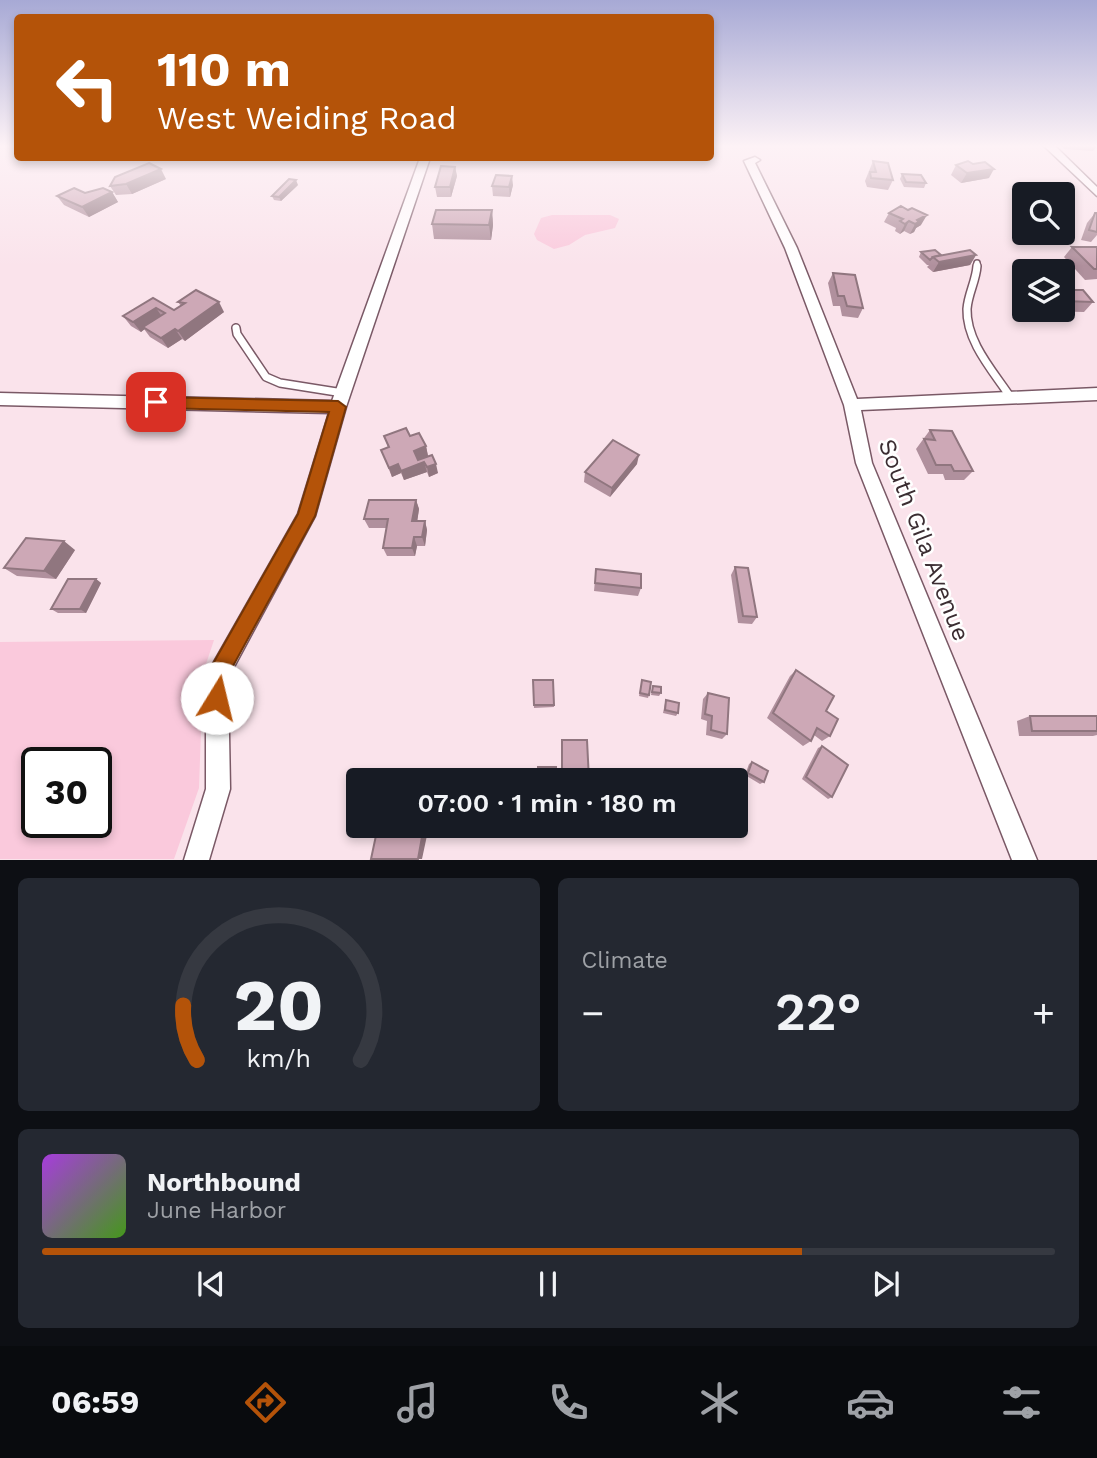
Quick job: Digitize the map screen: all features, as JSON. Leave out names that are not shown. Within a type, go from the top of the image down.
[{"type":"street","points":[[197,859],[218,789],[217,676],[306,516],[340,400],[415,186]]},
{"type":"street","name":"South Gila Avenue","points":[[764,186],[791,248],[852,405],[864,463],[1025,859]]},
{"type":"street","points":[[852,405],[1097,394]]},
{"type":"street","points":[[0,399],[340,400]]},
{"type":"lane","points":[[977,263],[978,270],[972,282],[967,320],[973,336],[1011,398]]},
{"type":"lane","points":[[236,328],[237,334],[266,377],[340,400]]},
{"type":"shaded area","points":[[552,215],[610,215],[619,219],[615,228],[585,235],[569,245],[554,249],[537,240],[534,234],[541,218]]},
{"type":"shaded area","points":[[214,640],[203,673],[199,788],[174,859],[0,859],[0,642]]},
{"type":"building","points":[[282,186],[290,186],[279,197],[272,196]]},
{"type":"building","points":[[74,188],[85,193],[103,188],[112,192],[82,207],[57,196]]},
{"type":"building","points":[[901,206],[927,215],[915,224],[909,221],[905,224],[900,221],[903,219],[889,213]]},
{"type":"building","points":[[436,210],[492,210],[489,225],[432,224]]},
{"type":"building","points":[[1097,213],[1097,232],[1089,230]]},
{"type":"building","points":[[1072,247],[1097,247],[1097,269],[1094,269]]},
{"type":"building","points":[[935,250],[941,255],[930,260],[921,252]]},
{"type":"building","points":[[970,250],[976,255],[939,262],[933,257]]},
{"type":"building","points":[[833,273],[855,275],[863,308],[847,306],[844,296],[838,296]]},
{"type":"building","points":[[196,290],[219,302],[178,331],[175,329],[161,338],[143,327],[165,313],[156,308],[133,322],[123,316],[153,298],[174,310],[185,303],[178,302]]},
{"type":"building","points":[[1075,290],[1083,290],[1093,302],[1075,301]]},
{"type":"building","points":[[406,428],[410,436],[419,433],[426,446],[414,451],[418,460],[432,455],[436,464],[427,467],[424,462],[401,471],[398,464],[389,468],[381,450],[389,447],[384,436]]},
{"type":"building","points":[[930,430],[952,431],[973,471],[954,471],[951,465],[936,465],[924,439],[935,440]]},
{"type":"building","points":[[613,440],[639,455],[612,488],[585,472]]},
{"type":"building","points":[[369,500],[416,500],[412,521],[425,521],[422,537],[414,537],[412,548],[383,548],[388,519],[364,519]]},
{"type":"building","points":[[26,538],[64,541],[44,571],[4,568]]},
{"type":"building","points":[[735,567],[748,568],[757,617],[743,616]]},
{"type":"building","points":[[596,569],[641,574],[641,588],[595,583]]},
{"type":"building","points":[[68,579],[96,579],[80,609],[51,609]]},
{"type":"building","points":[[796,670],[834,696],[826,711],[838,719],[830,736],[817,728],[811,741],[773,713]]},
{"type":"building","points":[[533,680],[553,680],[554,705],[534,705]]},
{"type":"building","points":[[642,680],[651,682],[649,695],[640,693]]},
{"type":"building","points":[[653,686],[661,687],[661,693],[652,692]]},
{"type":"building","points":[[708,693],[729,698],[727,734],[711,730],[712,716],[705,714]]},
{"type":"building","points":[[666,700],[679,703],[678,713],[665,710]]},
{"type":"building","points":[[1030,716],[1097,716],[1097,731],[1032,731]]},
{"type":"building","points":[[562,740],[587,740],[588,768],[562,768]]},
{"type":"building","points":[[822,746],[848,765],[832,797],[806,777]]},
{"type":"building","points":[[752,762],[768,771],[764,782],[748,773]]},
{"type":"building","points":[[375,838],[422,838],[418,859],[371,859]]},
{"type":"route","points":[[156,402],[338,407],[306,516],[250,612],[217,676],[217,698]]}]
